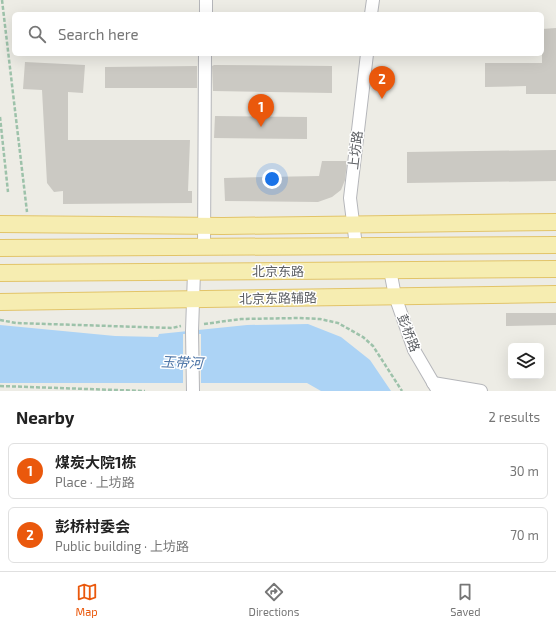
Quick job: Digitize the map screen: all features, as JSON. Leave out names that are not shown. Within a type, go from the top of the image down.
[{"type":"main road","points":[[4,224],[204,226],[556,222]]},
{"type":"main road","name":"北京东路","points":[[0,248],[556,245]]},
{"type":"main road","name":"北京东路","points":[[0,273],[556,269]]},
{"type":"main road","name":"北京东路辅路","points":[[7,302],[556,294]]},
{"type":"street","points":[[206,0],[206,12]]},
{"type":"street","points":[[371,12],[373,0]]},
{"type":"street","points":[[204,247],[205,56]]},
{"type":"street","name":"上坊路","points":[[356,246],[350,198],[367,56]]},
{"type":"street","name":"彭桥路","points":[[390,270],[395,296],[414,350],[436,387]]},
{"type":"street","points":[[193,391],[194,272]]},
{"type":"street","points":[[436,387],[480,391]]},
{"type":"path","points":[[2,0],[29,224]]},
{"type":"path","points":[[0,117],[8,192]]},
{"type":"path","points":[[0,136],[2,131]]},
{"type":"path","points":[[0,320],[16,323],[193,328],[241,319],[320,319],[338,323],[362,337],[373,346],[402,391]]},
{"type":"path","points":[[0,386],[145,391]]},
{"type":"water","name":"玉带河","points":[[308,324],[341,337],[370,360],[391,391],[321,391],[307,383],[0,383],[0,325],[115,336],[158,337],[159,334],[247,325]]},
{"type":"pier","points":[[183,334],[201,334],[201,385],[183,385]]},
{"type":"building","points":[[556,28],[556,94],[526,94],[526,86],[485,87],[485,63],[542,63],[542,56],[544,56],[544,29]]},
{"type":"building","points":[[25,62],[85,65],[83,93],[68,92],[68,140],[190,140],[188,191],[192,191],[192,203],[63,204],[63,191],[54,192],[47,183],[42,90],[23,89]]},
{"type":"building","points":[[197,66],[197,88],[105,88],[105,67]]},
{"type":"building","points":[[212,66],[332,66],[332,93],[213,91]]},
{"type":"building","points":[[215,116],[307,117],[307,139],[214,138]]},
{"type":"building","points":[[556,150],[556,181],[407,183],[407,152]]},
{"type":"building","points":[[322,161],[347,161],[345,180],[341,190],[332,197],[318,202],[225,201],[224,178],[319,176]]},
{"type":"building","points":[[506,313],[556,313],[556,325],[506,326]]},
{"type":"place","name":"彭桥村委会","points":[[382,99]]},
{"type":"place","name":"煤炭大院1栋","points":[[261,127]]}]
